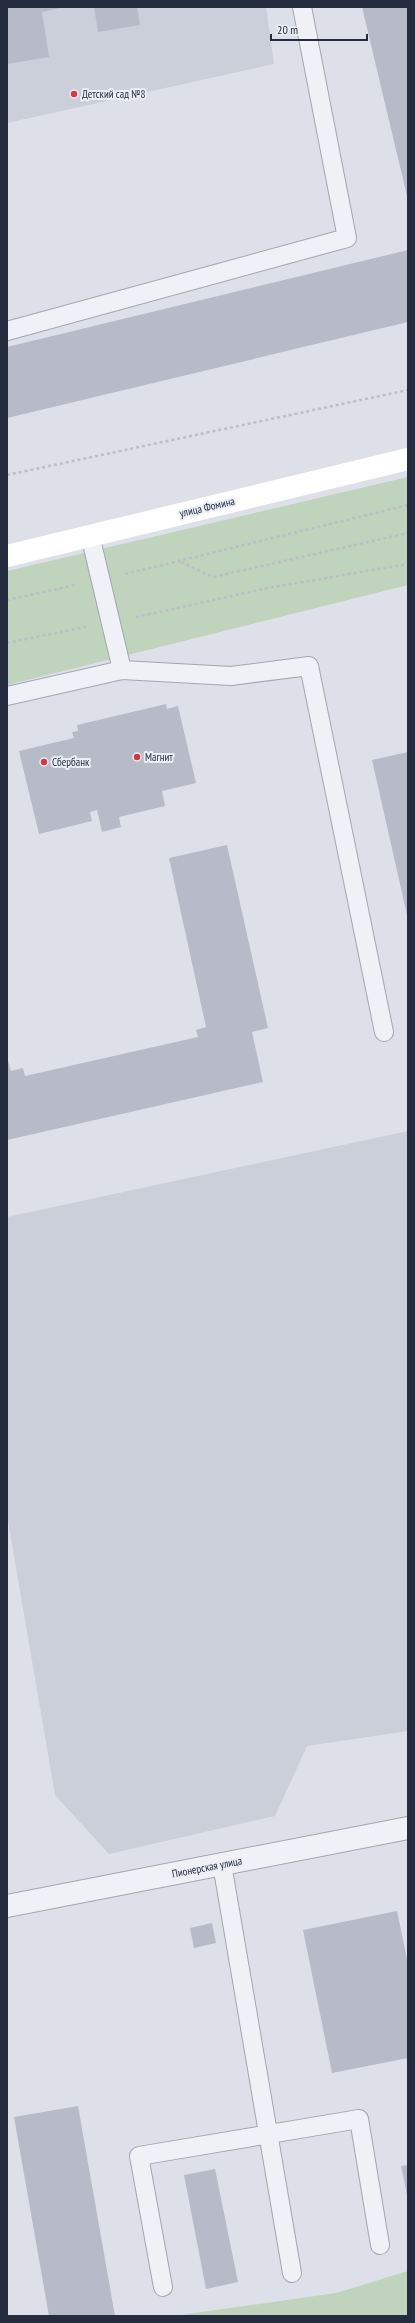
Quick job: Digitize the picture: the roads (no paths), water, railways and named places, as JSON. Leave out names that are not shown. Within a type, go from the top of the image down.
[{"type":"main road","name":"улица Фомина","points":[[7,556],[408,459]]},
{"type":"street","name":"Пионерская улица","points":[[7,1906],[408,1828]]},
{"type":"lane","points":[[7,331],[347,238],[302,7]]},
{"type":"lane","points":[[90,535],[122,670]]},
{"type":"lane","points":[[7,696],[122,670],[231,676],[309,666],[384,1032]]},
{"type":"lane","points":[[222,1864],[292,2273]]},
{"type":"lane","points":[[163,2287],[139,2156],[359,2119],[380,2245]]},
{"type":"place","name":"Детский сад №8","points":[[74,94]]},
{"type":"place","name":"Магнит","points":[[137,757]]},
{"type":"place","name":"Сбербанк","points":[[44,762]]}]
